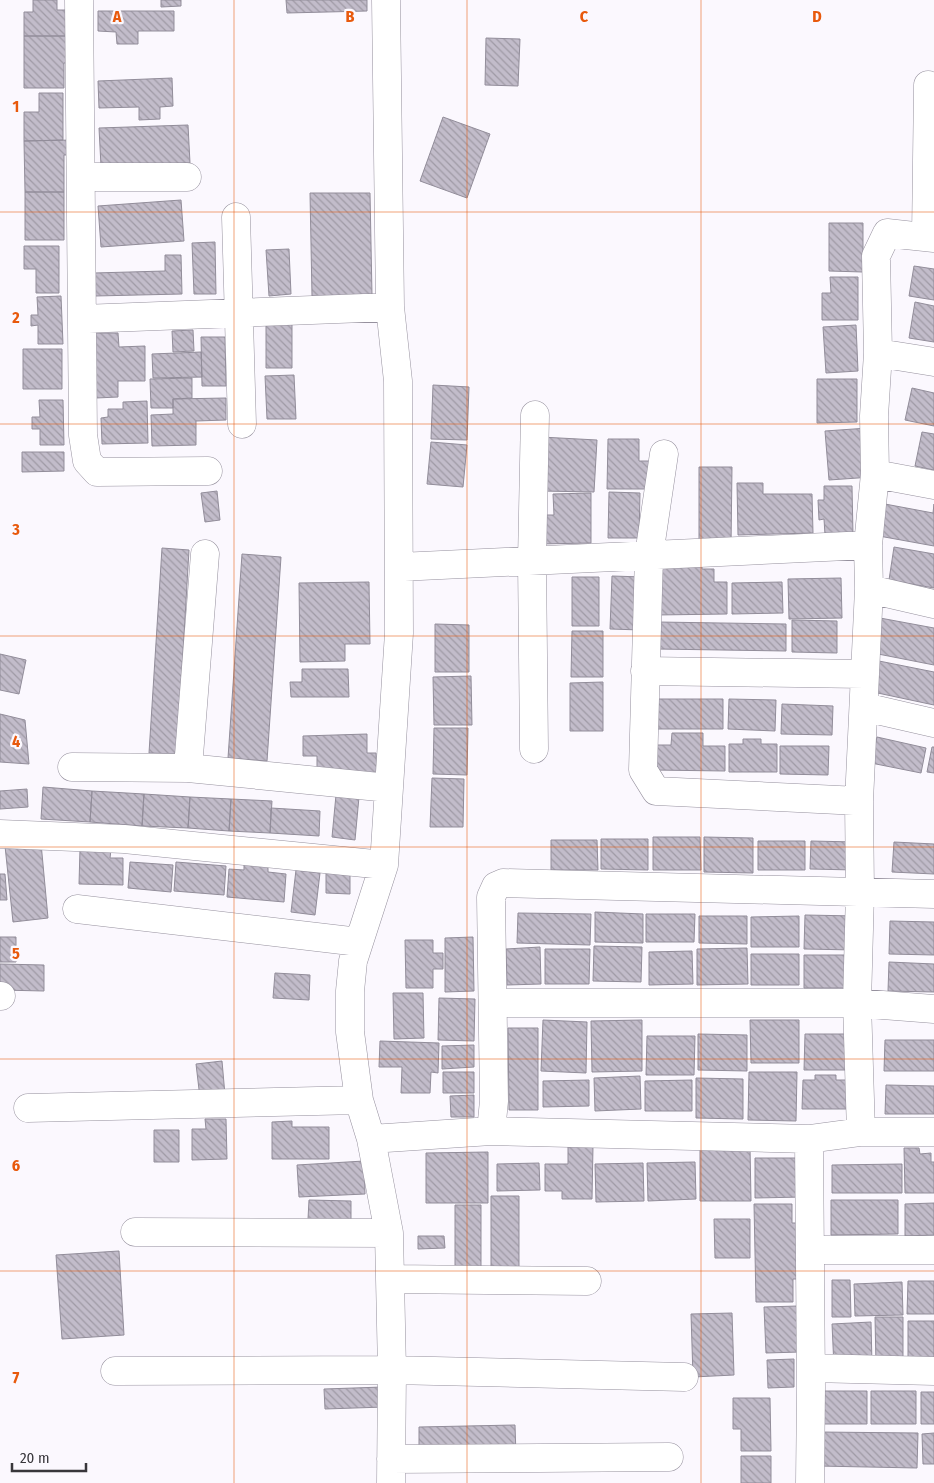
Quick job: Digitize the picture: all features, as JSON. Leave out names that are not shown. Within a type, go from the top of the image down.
[{"type":"street","points":[[79,0],[83,435],[87,461],[96,472],[208,471]]},
{"type":"street","points":[[386,0],[390,307],[398,381],[399,633],[384,865],[353,961],[350,991],[350,1032],[359,1100],[371,1139],[389,1233],[392,1370],[391,1471],[668,1458]]},
{"type":"street","points":[[861,1132],[857,1003],[860,892],[859,801],[869,589],[868,545],[875,474],[874,416],[878,353],[876,256],[887,233],[930,237],[928,85]]},
{"type":"street","points":[[81,177],[187,177]]},
{"type":"street","points":[[236,217],[242,424]]},
{"type":"street","points":[[82,319],[390,307]]},
{"type":"street","points":[[878,353],[934,362]]},
{"type":"street","points":[[534,750],[532,561],[535,415]]},
{"type":"street","points":[[664,454],[650,555],[643,770],[656,791],[859,801]]},
{"type":"street","points":[[875,474],[934,485]]},
{"type":"street","points":[[399,567],[868,545]]},
{"type":"street","points":[[188,768],[205,554]]},
{"type":"street","points":[[869,589],[934,604]]},
{"type":"street","points":[[645,671],[864,674]]},
{"type":"street","points":[[864,707],[934,723]]},
{"type":"street","points":[[72,767],[188,768],[389,788]]},
{"type":"street","points":[[0,834],[124,839],[384,865]]},
{"type":"street","points":[[491,1131],[494,1101],[491,897],[496,886],[504,883],[934,894]]},
{"type":"street","points":[[77,909],[358,942]]},
{"type":"street","points":[[493,1003],[857,1003],[934,1009]]},
{"type":"street","points":[[28,1108],[359,1100]]},
{"type":"street","points":[[371,1139],[491,1131],[809,1139],[861,1132],[934,1132]]},
{"type":"street","points":[[809,1139],[811,1250],[810,1483]]},
{"type":"street","points":[[135,1232],[389,1233]]},
{"type":"street","points":[[811,1250],[934,1250]]},
{"type":"street","points":[[391,1279],[587,1281]]},
{"type":"street","points":[[811,1368],[934,1371]]},
{"type":"street","points":[[116,1371],[392,1370],[684,1377]]},
{"type":"building","points":[[33,0],[57,0],[57,10],[72,10],[73,36],[24,36],[24,12],[33,12]]},
{"type":"building","points":[[161,0],[181,0],[181,6],[161,7]]},
{"type":"building","points":[[286,0],[367,0],[367,11],[287,13]]},
{"type":"building","points":[[98,11],[174,11],[174,31],[138,31],[138,44],[117,44],[116,32],[98,31]]},
{"type":"building","points":[[24,36],[73,36],[73,63],[64,63],[64,88],[24,88]]},
{"type":"building","points":[[486,38],[520,39],[518,86],[485,85]]},
{"type":"building","points":[[172,78],[173,106],[160,107],[160,119],[139,120],[139,107],[99,108],[98,81]]},
{"type":"building","points":[[39,93],[63,93],[63,140],[24,141],[24,112],[39,112]]},
{"type":"building","points":[[443,117],[490,134],[467,198],[420,181]]},
{"type":"building","points":[[188,125],[190,163],[101,166],[99,128]]},
{"type":"building","points":[[73,140],[73,155],[64,155],[64,192],[25,192],[24,141]]},
{"type":"building","points":[[25,192],[64,192],[64,240],[25,240]]},
{"type":"building","points":[[310,193],[370,193],[372,295],[312,296]]},
{"type":"building","points":[[181,200],[184,241],[101,247],[98,206]]},
{"type":"building","points":[[829,223],[863,223],[863,272],[829,271]]},
{"type":"building","points":[[215,242],[216,294],[194,294],[192,243]]},
{"type":"building","points":[[24,246],[59,246],[59,293],[36,293],[36,269],[24,269]]},
{"type":"building","points":[[289,249],[291,294],[269,296],[266,250]]},
{"type":"building","points":[[165,255],[181,255],[182,294],[95,296],[94,273],[165,271]]},
{"type":"building","points":[[914,266],[934,269],[934,300],[909,296]]},
{"type":"building","points":[[830,277],[858,277],[858,320],[822,320],[822,293],[831,293]]},
{"type":"building","points":[[61,296],[63,344],[38,344],[38,325],[31,326],[31,315],[38,315],[37,297]]},
{"type":"building","points":[[915,302],[934,306],[934,342],[909,338]]},
{"type":"building","points":[[266,320],[292,321],[292,368],[266,368]]},
{"type":"building","points":[[856,325],[858,371],[826,373],[823,327]]},
{"type":"building","points":[[193,330],[194,351],[173,352],[172,331]]},
{"type":"building","points":[[95,333],[118,333],[119,347],[145,346],[145,381],[118,381],[118,397],[96,398]]},
{"type":"building","points":[[201,337],[225,337],[226,386],[202,386]]},
{"type":"building","points":[[23,349],[62,349],[62,389],[23,389]]},
{"type":"building","points":[[201,352],[202,377],[153,378],[152,354]]},
{"type":"building","points":[[294,375],[296,419],[267,419],[265,376]]},
{"type":"building","points":[[192,378],[192,398],[173,399],[173,408],[151,408],[150,379]]},
{"type":"building","points":[[817,379],[857,379],[857,422],[817,423]]},
{"type":"building","points":[[433,385],[469,387],[467,440],[431,439]]},
{"type":"building","points":[[912,388],[934,393],[934,426],[905,420]]},
{"type":"building","points":[[226,398],[226,420],[196,421],[196,445],[152,446],[151,415],[173,414],[173,399]]},
{"type":"building","points":[[39,400],[63,400],[64,445],[40,445],[40,429],[32,429],[32,417],[40,417]]},
{"type":"building","points":[[147,401],[148,443],[102,444],[101,418],[108,417],[108,409],[123,409],[123,402]]},
{"type":"building","points":[[868,428],[872,477],[829,480],[825,431]]},
{"type":"building","points":[[922,432],[934,434],[934,470],[915,466]]},
{"type":"building","points":[[541,437],[597,440],[594,492],[541,491]]},
{"type":"building","points":[[608,439],[639,439],[639,461],[651,461],[651,489],[607,489]]},
{"type":"building","points":[[431,442],[467,445],[463,487],[427,484]]},
{"type":"building","points":[[22,452],[64,452],[64,471],[22,472]]},
{"type":"building","points":[[699,467],[732,467],[731,547],[699,547]]},
{"type":"building","points":[[737,483],[763,483],[763,494],[812,494],[813,533],[738,535]]},
{"type":"building","points":[[824,486],[852,486],[853,535],[825,535],[824,519],[819,520],[818,500],[824,500]]},
{"type":"building","points":[[217,491],[220,520],[205,522],[201,493]]},
{"type":"building","points":[[609,492],[640,493],[639,538],[608,538]]},
{"type":"building","points":[[591,493],[591,543],[539,544],[539,515],[554,515],[553,494]]},
{"type":"building","points":[[885,504],[933,513],[934,504],[934,546],[879,536]]},
{"type":"building","points":[[894,547],[934,554],[934,588],[889,580]]},
{"type":"building","points":[[162,548],[189,550],[177,754],[149,753]]},
{"type":"building","points":[[242,554],[281,557],[267,761],[228,758]]},
{"type":"building","points":[[655,564],[702,564],[702,569],[714,569],[714,582],[727,582],[727,614],[656,615]]},
{"type":"building","points":[[612,576],[643,577],[641,630],[610,629]]},
{"type":"building","points":[[572,577],[599,577],[599,626],[572,626]]},
{"type":"building","points":[[841,578],[842,618],[789,619],[788,579]]},
{"type":"building","points":[[369,582],[370,644],[345,644],[345,661],[300,662],[299,583]]},
{"type":"building","points":[[782,582],[783,613],[732,614],[732,583]]},
{"type":"building","points":[[880,618],[934,628],[934,665],[873,653]]},
{"type":"building","points":[[792,620],[837,621],[837,653],[792,652]]},
{"type":"building","points":[[658,622],[786,624],[786,651],[657,649]]},
{"type":"building","points":[[435,624],[469,625],[469,672],[435,672]]},
{"type":"building","points":[[572,631],[603,631],[603,677],[571,677]]},
{"type":"building","points":[[0,654],[26,660],[19,694],[0,690]]},
{"type":"building","points":[[879,661],[934,672],[934,705],[873,692]]},
{"type":"building","points":[[302,669],[348,669],[349,697],[291,697],[290,682],[302,682]]},
{"type":"building","points":[[471,676],[472,725],[434,725],[433,677]]},
{"type":"building","points":[[603,682],[603,731],[570,731],[570,683]]},
{"type":"building","points":[[654,699],[723,699],[723,729],[655,729]]},
{"type":"building","points":[[729,699],[776,700],[775,731],[728,729]]},
{"type":"building","points":[[782,704],[833,706],[832,735],[781,734]]},
{"type":"building","points":[[0,714],[25,720],[29,764],[0,762]]},
{"type":"building","points":[[434,728],[468,728],[467,775],[433,774]]},
{"type":"building","points":[[672,733],[703,733],[703,746],[725,746],[725,771],[653,770],[654,745],[671,745]]},
{"type":"building","points":[[367,734],[367,753],[376,753],[377,773],[317,774],[317,756],[303,756],[303,736]]},
{"type":"building","points":[[877,737],[926,748],[921,773],[871,763]]},
{"type":"building","points":[[743,739],[761,739],[761,744],[777,744],[777,772],[729,772],[729,744],[743,744]]},
{"type":"building","points":[[780,746],[829,746],[828,775],[780,774]]},
{"type":"building","points":[[932,747],[934,747],[934,773],[927,772]]},
{"type":"building","points":[[432,778],[464,779],[463,827],[430,827]]},
{"type":"building","points":[[43,787],[92,791],[90,822],[41,819]]},
{"type":"building","points":[[27,789],[28,807],[0,809],[0,791]]},
{"type":"building","points":[[92,791],[144,794],[142,826],[90,822]]},
{"type":"building","points":[[144,794],[190,797],[188,828],[142,826]]},
{"type":"building","points":[[336,795],[359,797],[355,840],[332,837]]},
{"type":"building","points":[[190,797],[231,799],[229,831],[188,828]]},
{"type":"building","points":[[231,799],[272,801],[270,833],[229,831]]},
{"type":"building","points":[[271,808],[320,811],[319,836],[270,833]]},
{"type":"building","points":[[653,837],[700,837],[701,870],[653,870]]},
{"type":"building","points":[[704,837],[753,838],[753,873],[704,872]]},
{"type":"building","points":[[601,839],[648,839],[648,870],[601,869]]},
{"type":"building","points":[[551,840],[597,840],[598,870],[551,870]]},
{"type":"building","points":[[758,841],[805,841],[805,870],[758,870]]},
{"type":"building","points":[[811,841],[855,842],[855,870],[810,869]]},
{"type":"building","points":[[894,842],[934,844],[934,874],[892,872]]},
{"type":"building","points":[[41,843],[48,918],[13,922],[5,846]]},
{"type":"building","points":[[80,849],[111,850],[110,858],[123,858],[123,885],[79,884]]},
{"type":"building","points":[[244,860],[268,862],[268,872],[286,874],[284,902],[227,897],[229,869],[244,870]]},
{"type":"building","points":[[130,862],[173,865],[171,892],[128,888]]},
{"type":"building","points":[[176,862],[226,866],[224,895],[174,891]]},
{"type":"building","points":[[326,869],[350,869],[350,894],[326,893]]},
{"type":"building","points":[[296,870],[320,873],[315,915],[291,912]]},
{"type":"building","points":[[0,874],[5,874],[7,900],[0,900]]},
{"type":"building","points":[[595,912],[643,914],[643,943],[595,942]]},
{"type":"building","points":[[518,913],[591,914],[590,945],[517,943]]},
{"type":"building","points":[[646,914],[695,914],[694,942],[646,942]]},
{"type":"building","points":[[805,915],[856,916],[855,950],[804,949]]},
{"type":"building","points":[[699,916],[747,916],[747,944],[699,943]]},
{"type":"building","points":[[799,916],[799,947],[751,947],[751,917]]},
{"type":"building","points":[[890,921],[934,922],[934,955],[889,954]]},
{"type":"building","points":[[0,937],[16,937],[16,962],[0,962]]},
{"type":"building","points":[[473,937],[474,991],[445,992],[445,938]]},
{"type":"building","points":[[405,940],[433,940],[433,953],[443,953],[443,969],[433,969],[433,988],[406,988]]},
{"type":"building","points":[[594,946],[642,947],[641,982],[593,981]]},
{"type":"building","points":[[540,947],[541,984],[507,985],[506,949]]},
{"type":"building","points":[[747,948],[748,984],[697,985],[697,949]]},
{"type":"building","points":[[545,949],[590,949],[589,984],[545,984]]},
{"type":"building","points":[[692,951],[693,984],[649,985],[649,952]]},
{"type":"building","points":[[751,954],[799,954],[799,985],[751,985]]},
{"type":"building","points":[[804,955],[853,955],[853,988],[804,988]]},
{"type":"building","points":[[889,962],[934,964],[934,992],[888,991]]},
{"type":"building","points":[[0,964],[44,965],[44,991],[0,990]]},
{"type":"building","points":[[275,973],[310,975],[309,1000],[273,998]]},
{"type":"building","points":[[393,993],[423,993],[424,1038],[394,1039]]},
{"type":"building","points":[[439,998],[475,999],[474,1041],[438,1040]]},
{"type":"building","points":[[543,1020],[587,1022],[586,1073],[541,1071]]},
{"type":"building","points":[[642,1020],[642,1071],[592,1072],[591,1021]]},
{"type":"building","points":[[750,1020],[799,1020],[799,1063],[751,1063]]},
{"type":"building","points":[[508,1028],[538,1028],[538,1110],[509,1110]]},
{"type":"building","points":[[698,1034],[747,1035],[747,1071],[698,1070]]},
{"type":"building","points":[[805,1034],[850,1034],[850,1070],[804,1070]]},
{"type":"building","points":[[647,1036],[695,1036],[694,1075],[646,1075]]},
{"type":"building","points":[[885,1040],[934,1040],[934,1071],[884,1071]]},
{"type":"building","points":[[380,1041],[439,1043],[438,1073],[431,1072],[430,1093],[401,1093],[402,1067],[379,1067]]},
{"type":"building","points":[[474,1045],[474,1067],[442,1069],[442,1046]]},
{"type":"building","points":[[222,1061],[225,1095],[200,1098],[196,1064]]},
{"type":"building","points":[[443,1072],[474,1072],[474,1093],[443,1093]]},
{"type":"building","points":[[749,1072],[797,1072],[796,1121],[748,1120]]},
{"type":"building","points":[[815,1075],[836,1075],[836,1080],[848,1080],[848,1109],[802,1109],[803,1080],[815,1080]]},
{"type":"building","points":[[640,1076],[641,1109],[595,1111],[594,1078]]},
{"type":"building","points":[[696,1078],[743,1079],[743,1119],[696,1118]]},
{"type":"building","points":[[589,1080],[589,1106],[543,1107],[543,1081]]},
{"type":"building","points":[[692,1080],[692,1111],[645,1111],[645,1081]]},
{"type":"building","points":[[886,1085],[934,1086],[934,1114],[885,1114]]},
{"type":"building","points":[[474,1095],[474,1117],[451,1117],[450,1096]]},
{"type":"building","points":[[205,1119],[226,1119],[227,1159],[192,1160],[192,1129],[206,1129]]},
{"type":"building","points":[[292,1121],[292,1127],[329,1127],[329,1159],[272,1159],[272,1122]]},
{"type":"building","points":[[154,1130],[179,1130],[179,1162],[154,1162]]},
{"type":"building","points":[[568,1146],[593,1146],[592,1199],[562,1199],[562,1191],[545,1191],[545,1164],[568,1164]]},
{"type":"building","points":[[750,1147],[751,1201],[700,1201],[700,1148]]},
{"type":"building","points":[[904,1148],[919,1148],[920,1154],[931,1153],[931,1162],[934,1162],[934,1193],[905,1193]]},
{"type":"building","points":[[488,1152],[488,1203],[426,1203],[426,1153]]},
{"type":"building","points":[[755,1158],[802,1158],[803,1197],[755,1198]]},
{"type":"building","points":[[364,1161],[365,1194],[299,1197],[297,1165]]},
{"type":"building","points":[[695,1162],[696,1199],[648,1201],[647,1163]]},
{"type":"building","points":[[539,1163],[540,1190],[497,1191],[497,1164]]},
{"type":"building","points":[[643,1163],[644,1201],[596,1202],[595,1164]]},
{"type":"building","points":[[902,1164],[902,1193],[832,1193],[832,1165]]},
{"type":"building","points":[[491,1196],[519,1196],[519,1274],[491,1274]]},
{"type":"building","points":[[309,1200],[351,1201],[351,1220],[308,1219]]},
{"type":"building","points":[[831,1200],[898,1200],[898,1234],[831,1235]]},
{"type":"building","points":[[934,1203],[934,1235],[905,1236],[905,1204]]},
{"type":"building","points":[[754,1204],[792,1204],[792,1223],[804,1223],[805,1279],[793,1279],[793,1302],[756,1302]]},
{"type":"building","points":[[455,1205],[481,1205],[481,1271],[455,1270]]},
{"type":"building","points":[[714,1219],[750,1219],[750,1258],[715,1258]]},
{"type":"building","points":[[418,1236],[444,1236],[445,1248],[418,1249]]},
{"type":"building","points":[[119,1251],[124,1335],[62,1339],[56,1255]]},
{"type":"building","points":[[832,1280],[850,1280],[851,1317],[832,1317]]},
{"type":"building","points":[[908,1281],[934,1281],[934,1314],[907,1314]]},
{"type":"building","points":[[902,1282],[903,1315],[855,1316],[854,1284]]},
{"type":"building","points":[[798,1306],[800,1352],[766,1353],[764,1307]]},
{"type":"building","points":[[732,1313],[734,1375],[693,1377],[691,1314]]},
{"type":"building","points":[[875,1317],[903,1317],[903,1365],[876,1365]]},
{"type":"building","points":[[908,1321],[934,1321],[934,1358],[908,1358]]},
{"type":"building","points":[[871,1322],[872,1365],[834,1367],[832,1324]]},
{"type":"building","points":[[794,1359],[794,1387],[768,1388],[767,1360]]},
{"type":"building","points":[[383,1387],[384,1407],[325,1409],[324,1389]]},
{"type":"building","points":[[818,1391],[867,1391],[867,1424],[818,1424]]},
{"type":"building","points":[[871,1391],[916,1391],[916,1424],[871,1424]]},
{"type":"building","points":[[921,1392],[934,1392],[934,1424],[921,1424]]},
{"type":"building","points":[[733,1398],[770,1398],[771,1451],[741,1451],[741,1429],[733,1429]]},
{"type":"building","points":[[515,1425],[516,1456],[419,1457],[419,1427]]},
{"type":"building","points":[[819,1432],[918,1433],[917,1468],[818,1466]]},
{"type":"building","points":[[934,1433],[934,1464],[923,1464],[922,1434]]},
{"type":"building","points":[[741,1456],[771,1456],[771,1483],[741,1483]]}]
